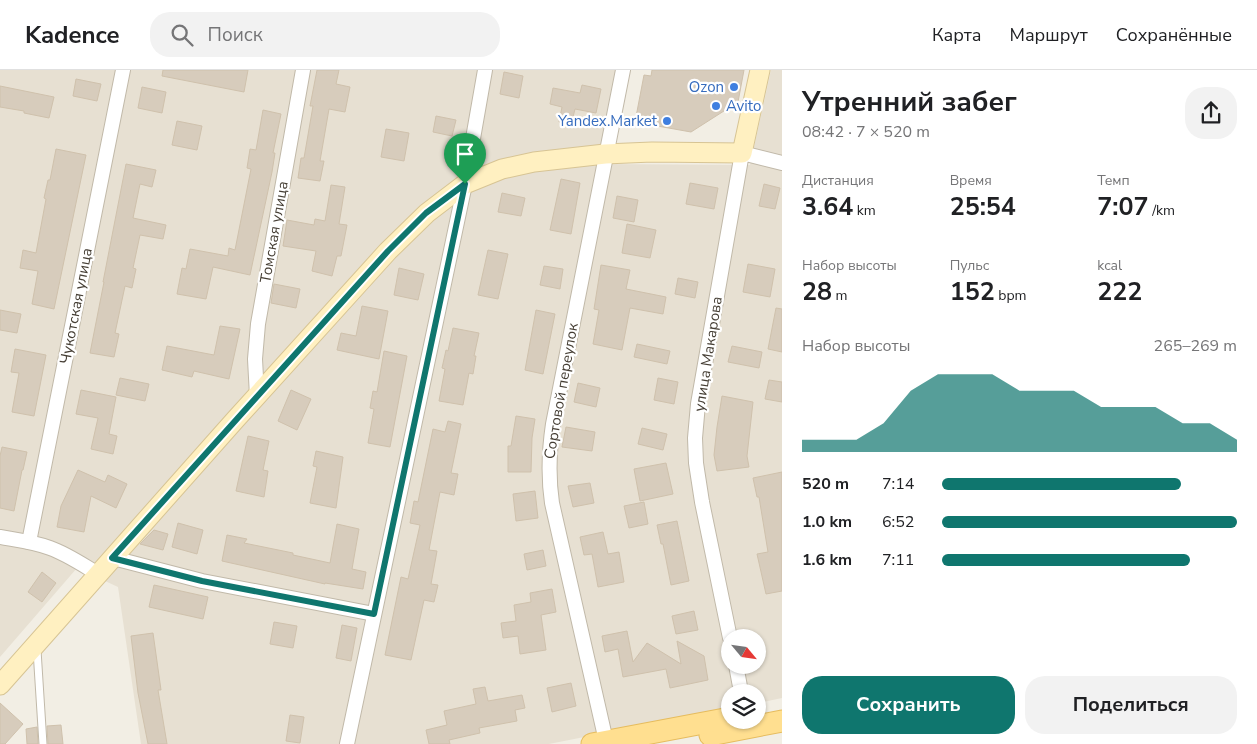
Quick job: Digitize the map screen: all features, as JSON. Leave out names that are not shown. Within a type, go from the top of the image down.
[{"type":"main road","points":[[766,710],[782,707]]},
{"type":"main road","points":[[599,742],[721,720]]},
{"type":"main road","points":[[664,744],[782,721]]},
{"type":"street","name":"Чукотская улица","points":[[29,542],[123,70]]},
{"type":"street","name":"Томская улица","points":[[257,396],[255,359],[258,324],[303,70]]},
{"type":"street","points":[[347,744],[465,184],[485,70]]},
{"type":"street","name":"Сортовой переулок","points":[[599,742],[552,503],[548,478],[548,455],[605,154],[623,70]]},
{"type":"street","name":"улица Макарова","points":[[728,629],[702,502],[696,463],[695,438],[698,404],[742,153],[760,70]]},
{"type":"street","points":[[0,685],[388,251],[426,213],[465,184],[502,170],[534,162],[605,154],[652,152],[742,153],[782,163]]},
{"type":"street","points":[[0,537],[50,548],[69,556],[98,574]]},
{"type":"street","points":[[112,558],[202,581],[374,614]]},
{"type":"lane","points":[[37,644],[43,744]]},
{"type":"shaded area","points":[[0,70],[618,70],[599,164],[750,165],[771,70],[782,70],[782,698],[766,701],[766,684],[721,684],[721,710],[549,744],[141,744],[118,587],[77,568],[0,657]]},
{"type":"building","points":[[163,70],[248,70],[244,92],[162,76]]},
{"type":"building","points":[[317,70],[339,70],[336,84],[350,87],[345,112],[329,109],[320,161],[324,161],[320,181],[298,178],[301,158],[304,158],[313,106],[310,106]]},
{"type":"building","points":[[652,70],[744,70],[738,102],[691,132],[635,122],[644,75],[651,76]]},
{"type":"building","points":[[504,72],[523,76],[519,98],[500,94]]},
{"type":"building","points":[[76,79],[101,84],[97,101],[73,96]]},
{"type":"building","points":[[582,85],[601,89],[596,113],[575,109],[571,125],[559,122],[562,107],[550,104],[553,88],[580,93]]},
{"type":"building","points":[[0,86],[54,97],[49,118],[0,107]]},
{"type":"building","points":[[142,87],[166,92],[162,113],[138,108]]},
{"type":"building","points":[[263,110],[281,114],[273,153],[275,153],[272,172],[250,275],[213,267],[206,299],[177,294],[182,268],[186,269],[190,249],[228,256],[229,248],[235,250],[251,169],[247,168],[250,149],[256,150]]},
{"type":"building","points":[[436,116],[456,120],[452,136],[433,132]]},
{"type":"building","points":[[177,121],[202,126],[197,150],[172,145]]},
{"type":"building","points":[[386,129],[409,133],[404,161],[381,157]]},
{"type":"building","points":[[56,149],[86,155],[54,309],[32,304],[38,271],[20,268],[23,250],[36,253],[46,199],[44,198],[48,180],[50,180]]},
{"type":"building","points":[[126,164],[156,170],[152,187],[140,184],[133,218],[166,225],[163,239],[140,235],[133,268],[136,269],[132,288],[125,286],[115,333],[119,334],[114,357],[90,353]]},
{"type":"building","points":[[561,179],[580,183],[571,234],[550,230]]},
{"type":"building","points":[[690,183],[718,188],[714,209],[686,204]]},
{"type":"building","points":[[764,184],[780,188],[775,209],[759,206]]},
{"type":"building","points":[[331,185],[345,187],[339,224],[347,225],[341,256],[337,256],[332,276],[312,271],[316,251],[283,246],[287,220],[314,225],[315,219],[325,221]]},
{"type":"building","points":[[502,193],[525,198],[521,216],[498,212]]},
{"type":"building","points":[[617,196],[638,200],[634,222],[613,218]]},
{"type":"building","points":[[627,224],[656,230],[650,258],[622,253]]},
{"type":"building","points":[[488,250],[508,254],[498,299],[478,295]]},
{"type":"building","points":[[748,264],[775,269],[770,297],[743,292]]},
{"type":"building","points":[[601,265],[630,270],[626,289],[666,297],[663,314],[630,308],[622,350],[593,344],[599,310],[594,309]]},
{"type":"building","points":[[544,266],[563,269],[560,289],[540,285]]},
{"type":"building","points":[[399,268],[424,274],[418,300],[394,295]]},
{"type":"building","points":[[678,278],[698,282],[695,298],[675,294]]},
{"type":"building","points":[[274,284],[300,289],[296,308],[271,303]]},
{"type":"building","points":[[362,306],[388,311],[379,359],[337,350],[341,333],[356,336]]},
{"type":"building","points":[[776,308],[782,309],[782,352],[768,349]]},
{"type":"building","points":[[0,310],[21,314],[17,333],[0,330]]},
{"type":"building","points":[[536,310],[555,314],[543,374],[525,370]]},
{"type":"building","points":[[220,326],[240,329],[229,379],[194,371],[192,377],[162,370],[167,346],[214,355]]},
{"type":"building","points":[[453,328],[479,333],[474,356],[476,356],[473,374],[469,373],[463,405],[439,401],[445,369],[442,368]]},
{"type":"building","points":[[637,344],[670,351],[667,364],[634,357]]},
{"type":"building","points":[[732,346],[762,352],[759,368],[728,362]]},
{"type":"building","points":[[15,349],[46,355],[34,416],[12,412],[19,373],[11,372]]},
{"type":"building","points":[[384,351],[407,356],[390,447],[368,443],[374,409],[370,408],[373,391],[377,392]]},
{"type":"building","points":[[120,378],[149,384],[145,401],[116,395]]},
{"type":"building","points":[[658,378],[678,382],[674,404],[654,400]]},
{"type":"building","points":[[769,380],[782,382],[782,402],[765,399]]},
{"type":"building","points":[[578,383],[600,388],[596,407],[574,402]]},
{"type":"building","points":[[81,390],[116,397],[109,434],[117,436],[113,454],[91,449],[98,418],[76,414]]},
{"type":"building","points":[[291,390],[311,399],[297,430],[278,421]]},
{"type":"building","points":[[722,396],[753,402],[747,456],[749,467],[717,471],[714,455]]},
{"type":"building","points":[[516,416],[535,419],[532,438],[531,472],[508,472],[508,446],[511,446]]},
{"type":"building","points":[[448,421],[461,424],[451,473],[458,474],[454,495],[440,492],[429,550],[437,551],[431,584],[438,585],[434,602],[424,600],[411,660],[385,655],[401,577],[408,579],[420,525],[410,523],[414,501],[418,502],[433,429],[445,432]]},
{"type":"building","points":[[566,427],[595,432],[592,451],[562,447]]},
{"type":"building","points":[[642,428],[667,434],[663,450],[638,444]]},
{"type":"building","points":[[248,436],[269,441],[263,470],[268,471],[264,497],[236,491]]},
{"type":"building","points":[[2,447],[27,452],[14,511],[0,508],[0,456]]},
{"type":"building","points":[[316,451],[343,457],[336,508],[310,503],[317,467],[313,466]]},
{"type":"building","points":[[666,463],[673,494],[640,501],[634,469]]},
{"type":"building","points":[[78,470],[105,482],[108,475],[127,484],[116,508],[91,496],[84,532],[57,527],[61,506]]},
{"type":"building","points":[[782,472],[782,591],[766,594],[757,554],[768,552],[759,497],[757,497],[753,478]]},
{"type":"building","points":[[590,483],[594,503],[573,507],[568,486]]},
{"type":"building","points":[[535,491],[538,518],[516,521],[513,494]]},
{"type":"building","points":[[644,502],[648,524],[629,528],[624,506]]},
{"type":"building","points":[[677,521],[689,581],[671,585],[663,544],[661,544],[657,525]]},
{"type":"building","points":[[178,523],[203,530],[197,554],[172,547]]},
{"type":"building","points":[[337,524],[359,529],[352,569],[366,572],[363,589],[325,584],[222,561],[227,535],[247,539],[244,543],[330,563]]},
{"type":"building","points":[[154,530],[168,534],[163,550],[140,544]]},
{"type":"building","points":[[603,532],[608,554],[619,552],[624,582],[598,587],[592,554],[584,555],[580,537]]},
{"type":"building","points":[[543,550],[546,566],[527,570],[524,554]]},
{"type":"building","points":[[42,572],[56,583],[42,602],[28,592]]},
{"type":"building","points":[[154,585],[208,597],[203,619],[149,607]]},
{"type":"building","points":[[552,589],[556,612],[541,615],[546,650],[520,654],[518,636],[503,638],[501,623],[516,621],[514,605],[531,602],[530,593]]},
{"type":"building","points":[[694,611],[698,630],[676,634],[672,616]]},
{"type":"building","points":[[274,622],[297,626],[293,648],[270,644]]},
{"type":"building","points":[[342,625],[357,628],[351,661],[336,658]]},
{"type":"building","points":[[627,631],[633,662],[647,643],[681,664],[677,641],[704,656],[708,680],[670,688],[666,669],[623,677],[618,649],[605,652],[602,636]]},
{"type":"building","points":[[153,633],[161,690],[158,690],[167,744],[148,744],[138,693],[131,636]]},
{"type":"building","points":[[571,683],[576,706],[552,712],[547,688]]},
{"type":"building","points":[[485,687],[488,701],[522,695],[525,708],[515,710],[517,721],[479,728],[480,733],[449,740],[450,744],[429,744],[426,730],[447,725],[444,711],[476,704],[473,689]]},
{"type":"building","points":[[0,703],[23,724],[5,744],[0,744]]},
{"type":"building","points":[[290,715],[304,717],[300,743],[286,741]]},
{"type":"building","points":[[61,725],[63,744],[48,744],[47,726]]},
{"type":"building","points":[[37,727],[38,744],[27,744],[26,729]]},
{"type":"place","name":"Ozon","points":[[734,87]]},
{"type":"place","name":"Avito","points":[[716,106]]},
{"type":"place","name":"Yandex.Market","points":[[667,121]]},
{"type":"route","points":[[465,184],[374,614],[202,581],[112,558],[388,251],[426,213],[465,184]]}]
